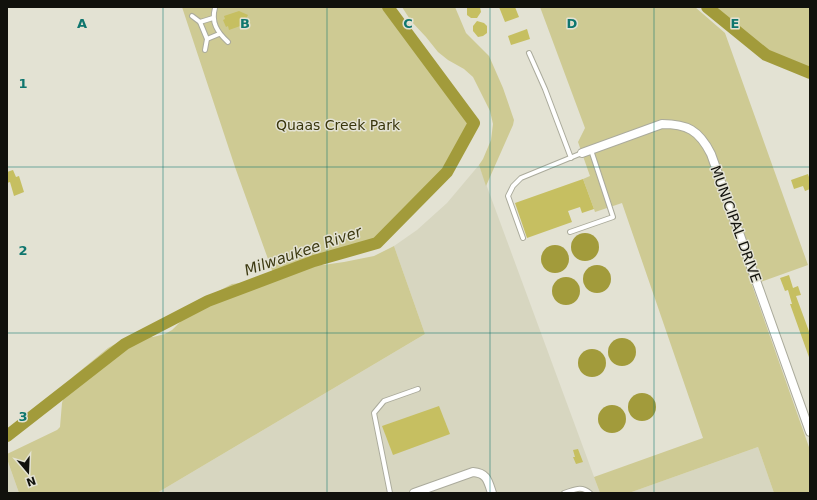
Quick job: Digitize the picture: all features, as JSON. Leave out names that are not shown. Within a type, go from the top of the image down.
[{"type":"street","name":"MUNICIPAL DRIVE","points":[[582,153],[662,124],[675,124],[690,129],[698,134],[706,143],[736,222],[810,432]]},
{"type":"street","points":[[414,493],[473,472],[480,473],[484,476],[492,493]]},
{"type":"lane","points":[[215,8],[213,18],[219,34],[228,42]]},
{"type":"lane","points":[[192,16],[200,22],[207,39],[205,50]]},
{"type":"lane","points":[[200,22],[213,18]]},
{"type":"lane","points":[[207,39],[219,34]]},
{"type":"lane","points":[[529,52],[545,89],[571,158]]},
{"type":"lane","points":[[570,232],[614,217],[591,150]]},
{"type":"lane","points":[[523,238],[508,196],[512,186],[521,178],[582,153]]},
{"type":"lane","points":[[390,493],[374,413],[384,401],[418,389]]},
{"type":"lane","points":[[564,493],[580,488],[587,490],[590,493]]},
{"type":"shaded area","points":[[479,165],[600,493],[157,493],[425,334],[394,246],[417,230],[447,203]]},
{"type":"shaded area","points":[[585,233],[595,237],[599,247],[595,257],[585,261],[575,257],[571,247],[575,237]]},
{"type":"shaded area","points":[[555,245],[565,249],[569,259],[565,269],[555,273],[545,269],[541,259],[545,249]]},
{"type":"shaded area","points":[[597,265],[607,269],[611,279],[607,289],[597,293],[587,289],[583,279],[587,269]]},
{"type":"shaded area","points":[[566,277],[576,281],[580,291],[576,301],[566,305],[556,301],[552,291],[556,281]]},
{"type":"shaded area","points":[[622,338],[632,342],[636,352],[632,362],[622,366],[612,362],[608,352],[612,342]]},
{"type":"shaded area","points":[[592,349],[602,353],[606,363],[602,373],[592,377],[582,373],[578,363],[582,353]]},
{"type":"shaded area","points":[[642,393],[652,397],[656,407],[652,417],[642,421],[632,417],[628,407],[632,397]]},
{"type":"shaded area","points":[[612,405],[622,409],[626,419],[622,429],[612,433],[602,429],[598,419],[602,409]]},
{"type":"shaded area","points":[[758,447],[774,493],[629,493]]},
{"type":"shaded area","points":[[7,459],[19,493],[7,493]]},
{"type":"green space","name":"Quaas Creek Park","points":[[182,7],[388,7],[474,123],[447,172],[377,243],[312,264],[323,265],[374,256],[394,246],[425,334],[157,493],[19,493],[7,459],[7,454],[57,430],[60,427],[62,403],[67,386],[74,376],[108,348],[124,339],[137,336],[153,337],[165,334],[172,330],[186,316],[213,294],[232,284],[248,282],[273,273],[235,167]]},
{"type":"green space","points":[[402,7],[455,7],[466,33],[489,56],[503,88],[514,120],[486,186],[479,165],[491,140],[493,124],[490,111],[473,77],[464,69],[448,60],[438,52],[411,21]]},
{"type":"green space","points":[[540,7],[695,7],[725,33],[808,265],[752,285],[810,450],[810,493],[774,493],[758,447],[629,493],[600,493],[594,477],[703,438],[622,203],[595,212],[583,179],[590,176],[578,142],[585,128]]},
{"type":"green space","points":[[707,7],[810,7],[810,77],[766,55]]},
{"type":"building","points":[[467,7],[480,7],[481,12],[477,18],[471,18],[467,15]]},
{"type":"building","points":[[499,7],[515,7],[519,17],[505,22]]},
{"type":"building","points":[[239,11],[248,15],[243,25],[229,30],[228,26],[226,27],[223,20],[225,19],[224,16]]},
{"type":"building","points":[[477,21],[484,23],[487,26],[487,33],[483,36],[478,37],[473,31],[473,26]]},
{"type":"building","points":[[527,29],[530,39],[511,45],[508,36]]},
{"type":"building","points":[[13,170],[16,177],[19,176],[24,192],[14,196],[10,182],[7,183],[7,172]]},
{"type":"building","points":[[808,174],[810,189],[805,191],[803,186],[794,189],[791,180]]},
{"type":"building","points":[[583,179],[594,209],[582,213],[580,207],[568,211],[572,222],[527,238],[515,203]]},
{"type":"building","points":[[789,275],[793,288],[798,286],[801,295],[796,296],[810,334],[810,360],[790,304],[792,304],[788,290],[785,291],[780,278]]},
{"type":"building","points":[[439,406],[450,434],[393,455],[382,426]]},
{"type":"building","points":[[578,449],[583,462],[576,464],[573,457],[575,457],[573,450]]},
{"type":"waterway","name":"Milwaukee River","points":[[7,436],[125,344],[208,301],[314,261],[377,243],[447,172],[474,123],[388,7]]},
{"type":"waterway","name":"Milwaukee River","points":[[707,7],[766,55],[810,73]]}]
